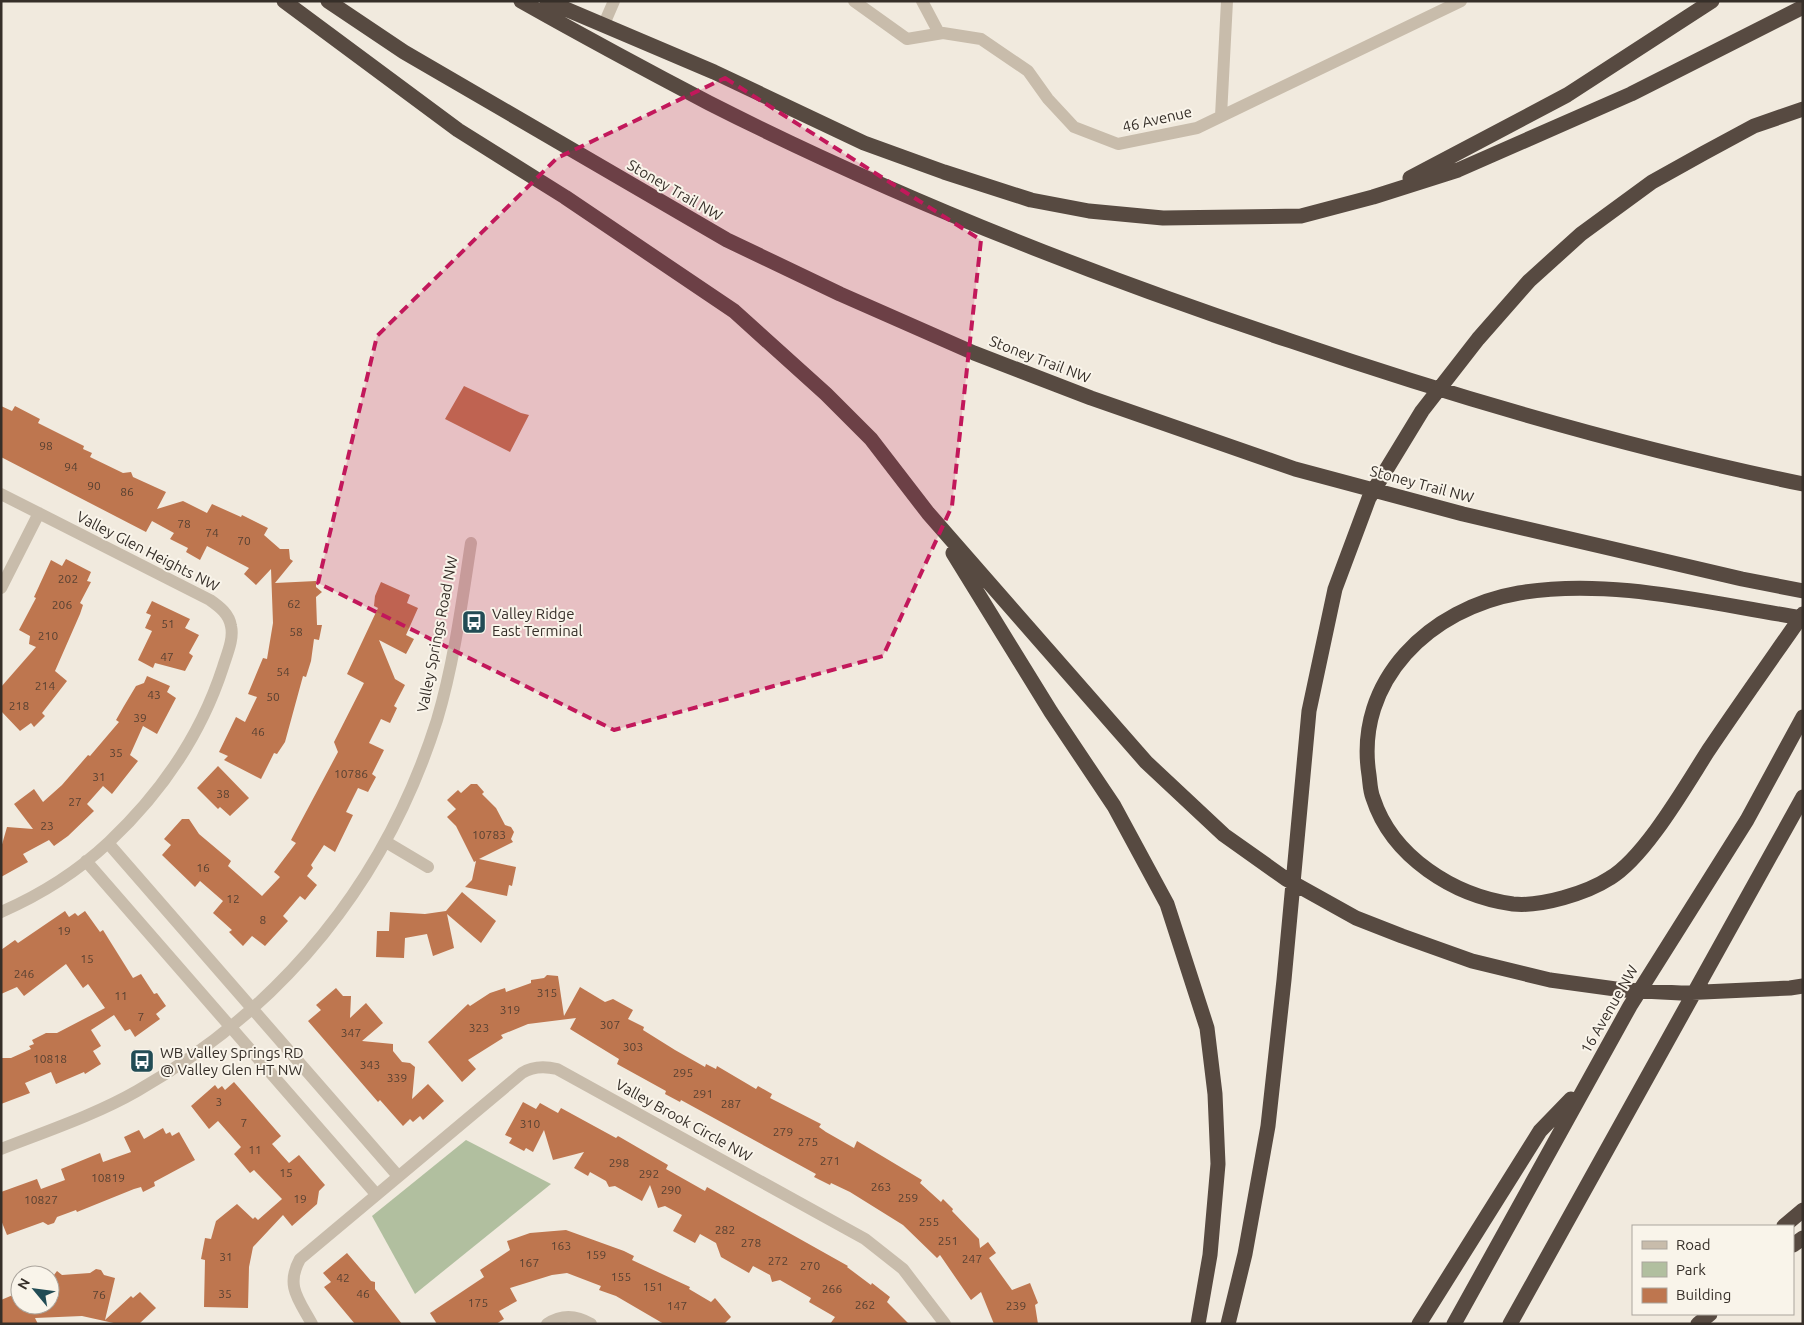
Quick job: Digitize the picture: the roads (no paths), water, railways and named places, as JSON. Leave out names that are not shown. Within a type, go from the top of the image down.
[{"type":"highway","points":[[284,1],[458,130],[564,197],[734,311],[826,394],[871,439],[928,513],[1146,762],[1224,835],[1286,879],[1356,918],[1472,961],[1550,980],[1623,990],[1681,993],[1796,987]]},
{"type":"highway","name":"Stoney Trail NW","points":[[328,1],[404,52],[551,139],[736,244],[840,294],[974,353],[1092,398],[1295,469],[1463,514],[1742,579],[1803,591]]},
{"type":"highway","points":[[521,1],[711,104],[890,187],[1036,249],[1190,308],[1376,370],[1501,408],[1800,484]]},
{"type":"highway","points":[[547,1],[714,72],[864,143],[1032,200],[1089,210],[1163,218],[1301,216],[1374,197],[1458,170],[1631,94],[1803,7]]},
{"type":"highway","points":[[1374,197],[1567,96],[1712,1]]},
{"type":"highway","points":[[1228,1324],[1245,1254],[1268,1126],[1284,980],[1309,711],[1336,589],[1369,498],[1422,412],[1478,339],[1530,281],[1581,234],[1652,182],[1754,126],[1803,109]]},
{"type":"highway","points":[[928,513],[1051,712],[1114,806],[1167,904],[1207,1028],[1215,1094],[1218,1164],[1210,1255],[1198,1324]]},
{"type":"highway","points":[[1803,614],[1645,843],[1612,878],[1570,898],[1516,904],[1465,893],[1429,870],[1394,839],[1372,798],[1366,755],[1368,720],[1388,674],[1412,646],[1443,620],[1478,604],[1516,594],[1562,588],[1632,591],[1728,607],[1803,618]]},
{"type":"highway","name":"16 Avenue NW","points":[[1454,1324],[1630,1006],[1747,820],[1803,717]]},
{"type":"highway","points":[[1510,1324],[1803,798]]},
{"type":"highway","points":[[1419,1324],[1540,1131],[1585,1086]]},
{"type":"highway","points":[[1785,1225],[1803,1210]]},
{"type":"highway","points":[[1698,1324],[1709,1315]]},
{"type":"street","points":[[604,24],[614,1]]},
{"type":"street","name":"46 Avenue","points":[[854,1],[907,39],[939,33],[981,39],[1028,71],[1048,99],[1074,127],[1118,144],[1197,128],[1461,1]]},
{"type":"street","points":[[922,1],[939,33]]},
{"type":"street","points":[[1221,116],[1227,1]]},
{"type":"street","name":"Valley Glen Heights NW","points":[[1,494],[210,600],[226,613],[232,628],[218,681],[197,729],[185,750],[150,799],[108,843],[67,876],[1,912]]},
{"type":"street","points":[[1,588],[39,513]]},
{"type":"street","name":"Valley Springs Road NW","points":[[1,1149],[66,1124],[135,1092],[174,1068],[231,1028],[252,1010],[313,949],[336,920],[386,842],[415,781],[437,718],[457,629],[471,543]]},
{"type":"street","points":[[386,842],[428,866]]},
{"type":"street","points":[[108,843],[398,1176]]},
{"type":"street","points":[[86,861],[376,1194]]},
{"type":"street","name":"Valley Brook Circle NW","points":[[312,1324],[294,1290],[293,1275],[296,1266],[306,1253],[528,1069],[542,1067],[557,1069],[865,1239],[903,1269],[945,1324]]},
{"type":"street","points":[[547,1324],[555,1319],[571,1316],[591,1324]]},
{"type":"place","name":"Valley Ridge East Terminal","points":[[474,622]]},
{"type":"place","name":"WB Valley Springs RD @ Valley Glen HT NW","points":[[142,1061]]}]
